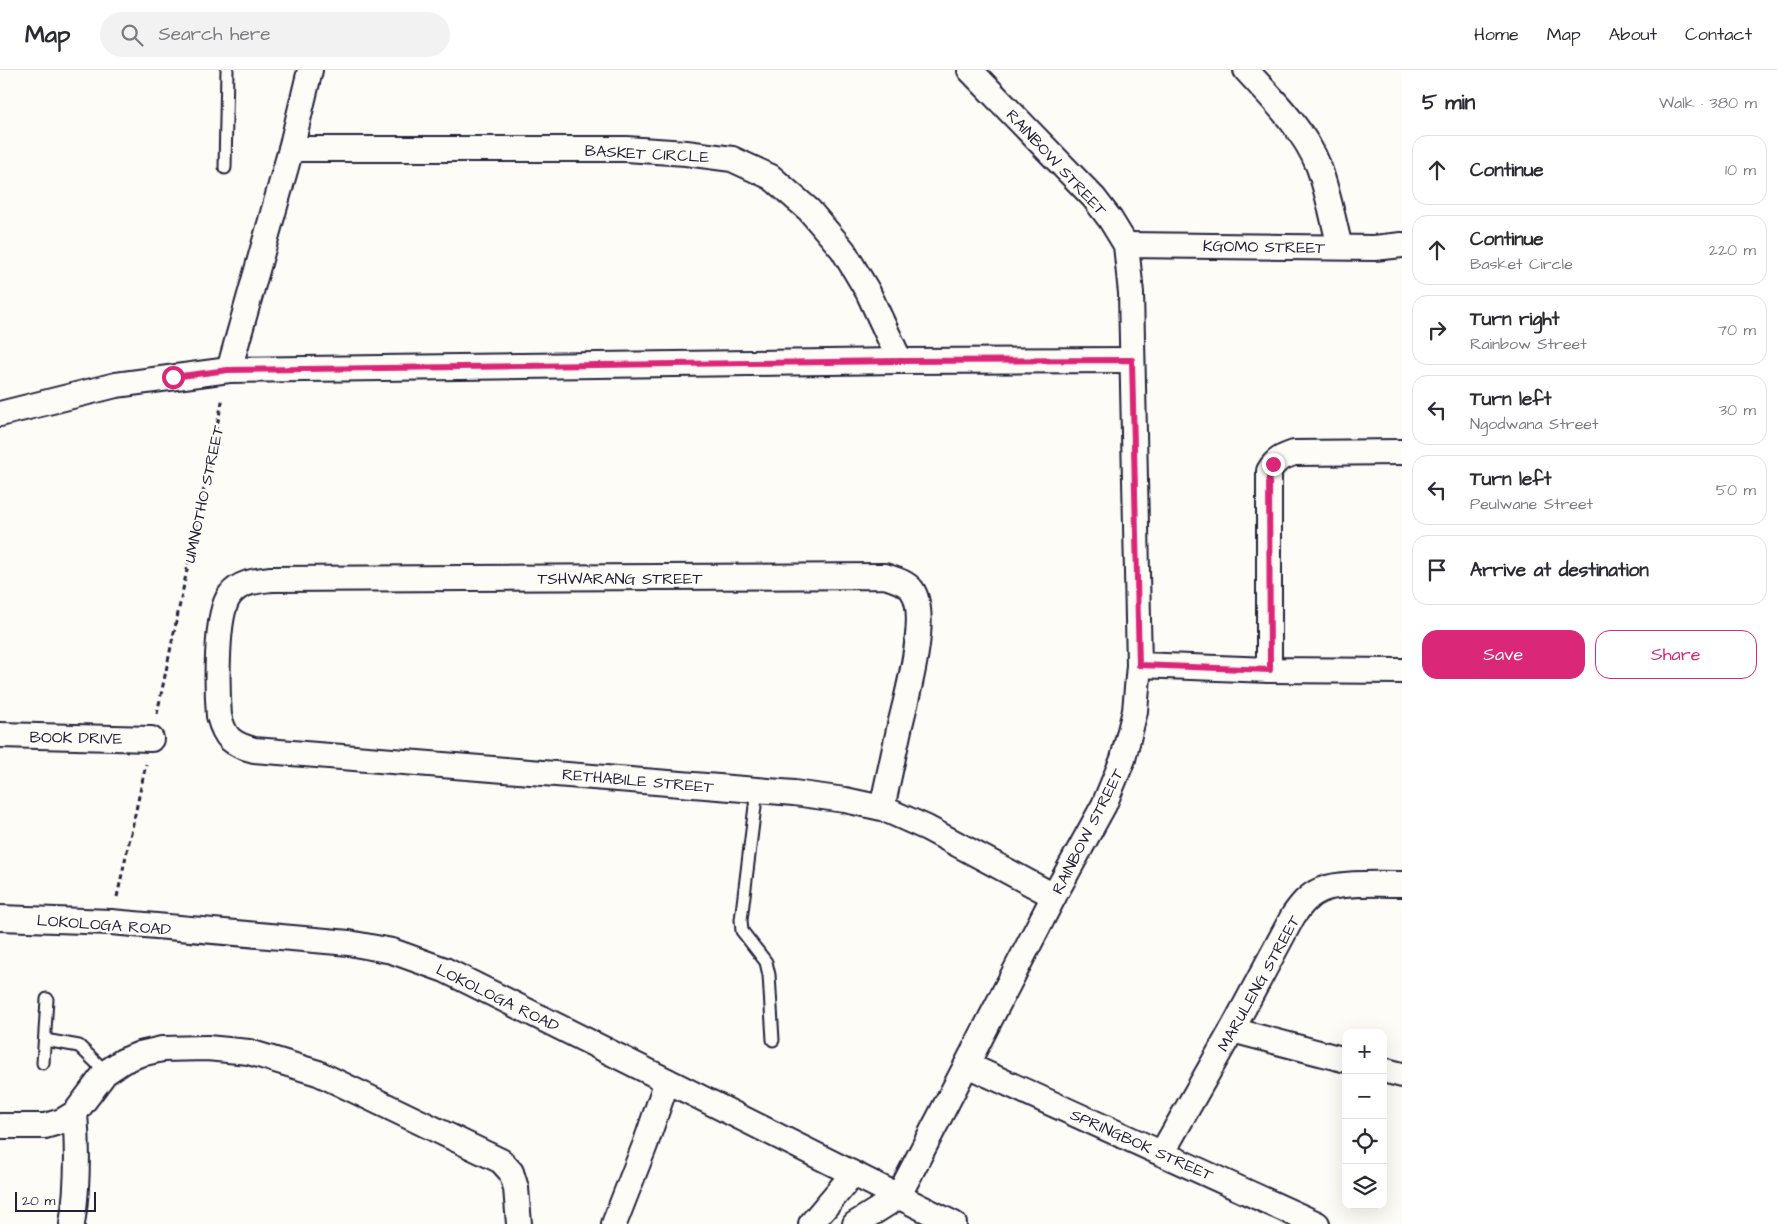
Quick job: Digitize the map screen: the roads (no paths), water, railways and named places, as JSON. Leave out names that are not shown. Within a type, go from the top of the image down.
[{"type":"street","points":[[228,370],[291,149],[310,70]]},
{"type":"street","name":"RAINBOW STREET","points":[[898,1197],[1054,896],[1104,805],[1123,759],[1135,710],[1139,665],[1131,293],[1126,245],[1094,198],[970,70]]},
{"type":"street","points":[[1246,70],[1293,123],[1314,157],[1328,195],[1340,247]]},
{"type":"street","name":"BASKET CIRCLE","points":[[291,149],[626,149],[686,153],[732,159],[771,177],[809,210],[844,250],[868,292],[900,361]]},
{"type":"street","name":"KGOMO STREET","points":[[1126,245],[1374,248],[1402,245]]},
{"type":"street","points":[[0,414],[116,385],[228,370],[900,361],[1132,360]]},
{"type":"street","points":[[1270,670],[1269,471],[1273,464],[1280,458],[1294,453],[1402,452]]},
{"type":"street","name":"TSHWARANG STREET","points":[[219,716],[220,622],[223,607],[230,595],[239,587],[253,581],[272,579],[885,576],[901,582],[912,590],[918,606],[919,625],[916,656],[882,808]]},
{"type":"street","points":[[1139,665],[1270,670],[1402,671]]},
{"type":"street","name":"RETHABILE STREET","points":[[219,716],[223,729],[229,738],[238,746],[254,750],[757,790],[845,800],[882,808],[927,828],[1054,896]]},
{"type":"street","name":"BOOK DRIVE","points":[[0,735],[151,739]]},
{"type":"street","name":"MARULENG STREET","points":[[1162,1153],[1232,1030],[1293,916],[1305,900],[1320,890],[1343,886],[1402,884]]},
{"type":"street","name":"LOKOLOGA ROAD","points":[[0,918],[112,922],[349,943],[392,951],[445,970],[954,1224]]},
{"type":"street","points":[[1232,1030],[1342,1059]]},
{"type":"street","points":[[0,1126],[45,1126],[62,1121],[75,1113],[106,1072],[123,1061],[140,1054],[162,1049],[206,1048],[249,1052],[318,1073],[501,1161],[511,1172],[516,1188],[518,1224]]},
{"type":"street","name":"SPRINGBOK STREET","points":[[967,1065],[1318,1224]]},
{"type":"street","points":[[1387,1071],[1402,1075]]},
{"type":"street","points":[[614,1224],[645,1145],[667,1081]]},
{"type":"street","points":[[72,1224],[78,1144],[75,1113]]},
{"type":"street","points":[[811,1224],[852,1173]]},
{"type":"street","points":[[855,1224],[898,1197]]},
{"type":"lane","points":[[225,168],[227,70]]},
{"type":"lane","points":[[757,790],[740,920],[742,932],[766,962],[769,976],[773,1040]]},
{"type":"lane","points":[[43,1063],[47,1000]]},
{"type":"lane","points":[[45,1040],[79,1046],[106,1072]]}]
